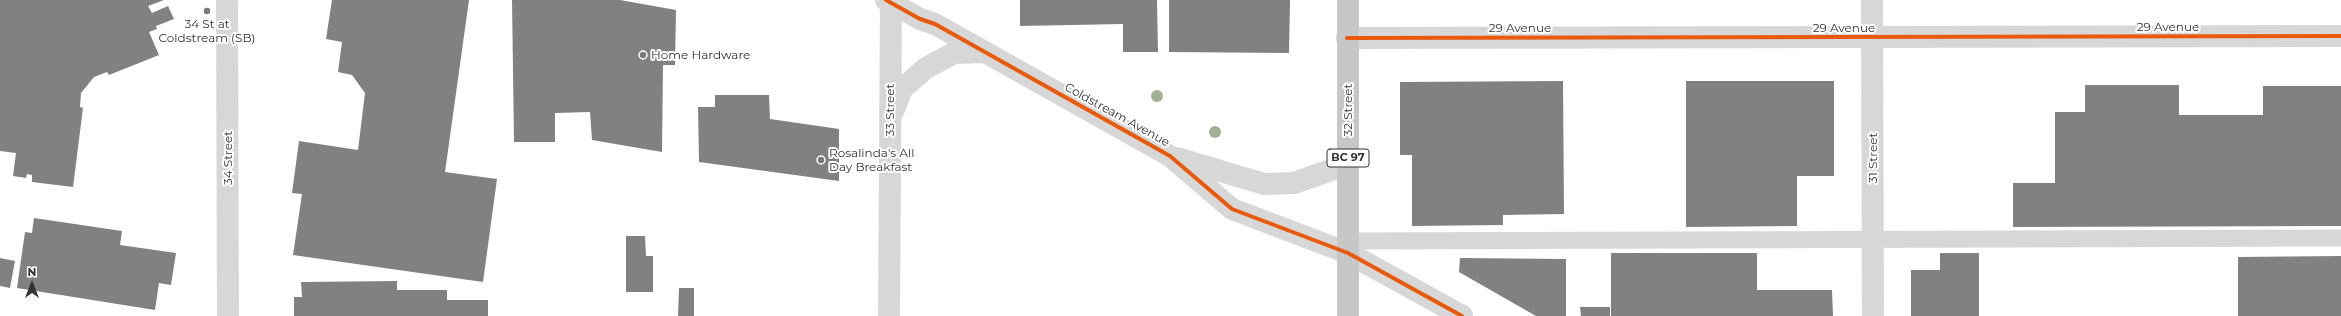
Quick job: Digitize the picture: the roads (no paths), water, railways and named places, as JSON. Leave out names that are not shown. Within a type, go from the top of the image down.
[{"type":"highway","name":"32 Street","points":[[1348,0],[1348,316]]},
{"type":"street","name":"34 Street","points":[[227,0],[228,316]]},
{"type":"street","name":"Coldstream Avenue","points":[[889,0],[1170,156],[1232,210],[1348,247],[1462,316]]},
{"type":"street","name":"33 Street","points":[[889,0],[889,316]]},
{"type":"street","name":"31 Street","points":[[1872,0],[1873,316]]},
{"type":"street","name":"29 Avenue","points":[[1347,38],[2341,36]]},
{"type":"street","points":[[890,120],[902,89],[926,68],[954,53],[985,52]]},
{"type":"street","name":"Coldstream Avenue","points":[[1170,156],[1264,184],[1294,183],[1348,164]]},
{"type":"lane","points":[[1348,247],[1873,240],[2341,238]]},
{"type":"place","name":"34 St at Coldstream (SB)","points":[[207,11]]},
{"type":"place","name":"Home Hardware","points":[[643,55]]},
{"type":"place","name":"Rosalinda's All Day Breakfast","points":[[821,160]]}]
